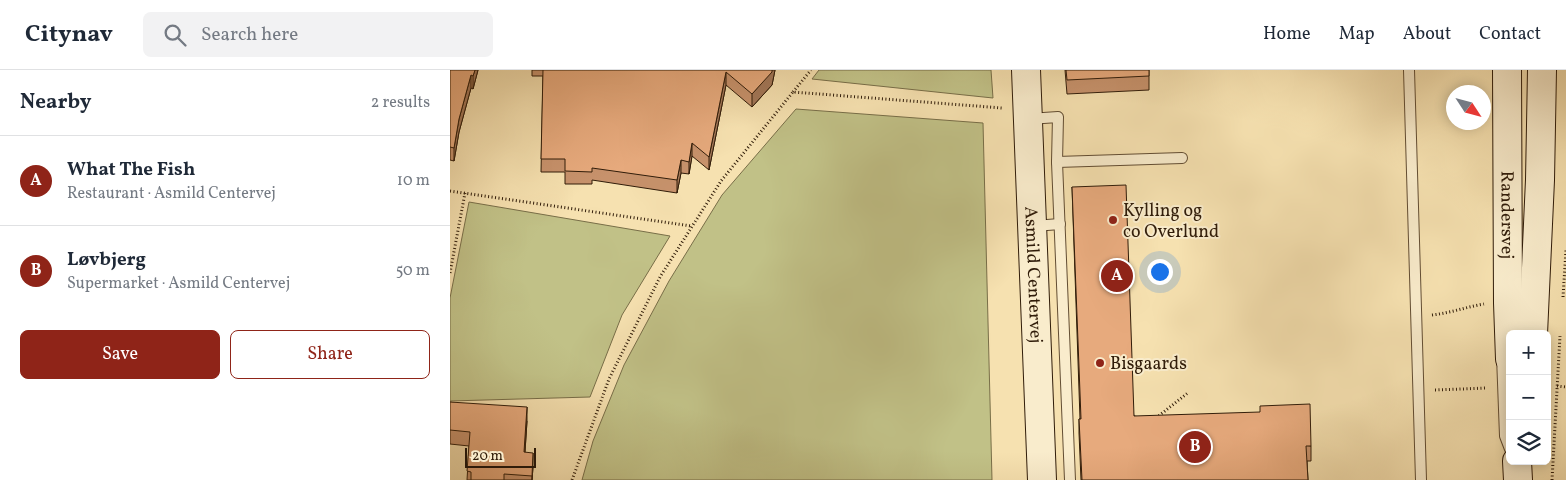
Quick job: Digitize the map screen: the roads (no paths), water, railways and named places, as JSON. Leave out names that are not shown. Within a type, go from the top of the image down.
[{"type":"street","name":"Asmild Centervej","points":[[1026,70],[1017,113],[1033,226],[1042,480]]},
{"type":"street","name":"Randersvej","points":[[1507,70],[1508,330]]},
{"type":"street","name":"Randersvej","points":[[1533,330],[1540,180],[1542,70]]},
{"type":"lane","points":[[1409,70],[1421,480]]},
{"type":"lane","points":[[1017,113],[1058,117],[1057,162],[1070,480]]},
{"type":"lane","points":[[1057,162],[1182,158]]},
{"type":"lane","points":[[1033,226],[1060,224]]},
{"type":"lane","points":[[1508,323],[1501,359],[1505,436],[1519,466]]},
{"type":"place","name":"Kylling og co Overlund","points":[[1113,220]]},
{"type":"place","name":"What The Fish","points":[[1117,276]]},
{"type":"place","name":"Bisgaards","points":[[1100,363]]},
{"type":"place","name":"Løvbjerg","points":[[1195,447]]}]
